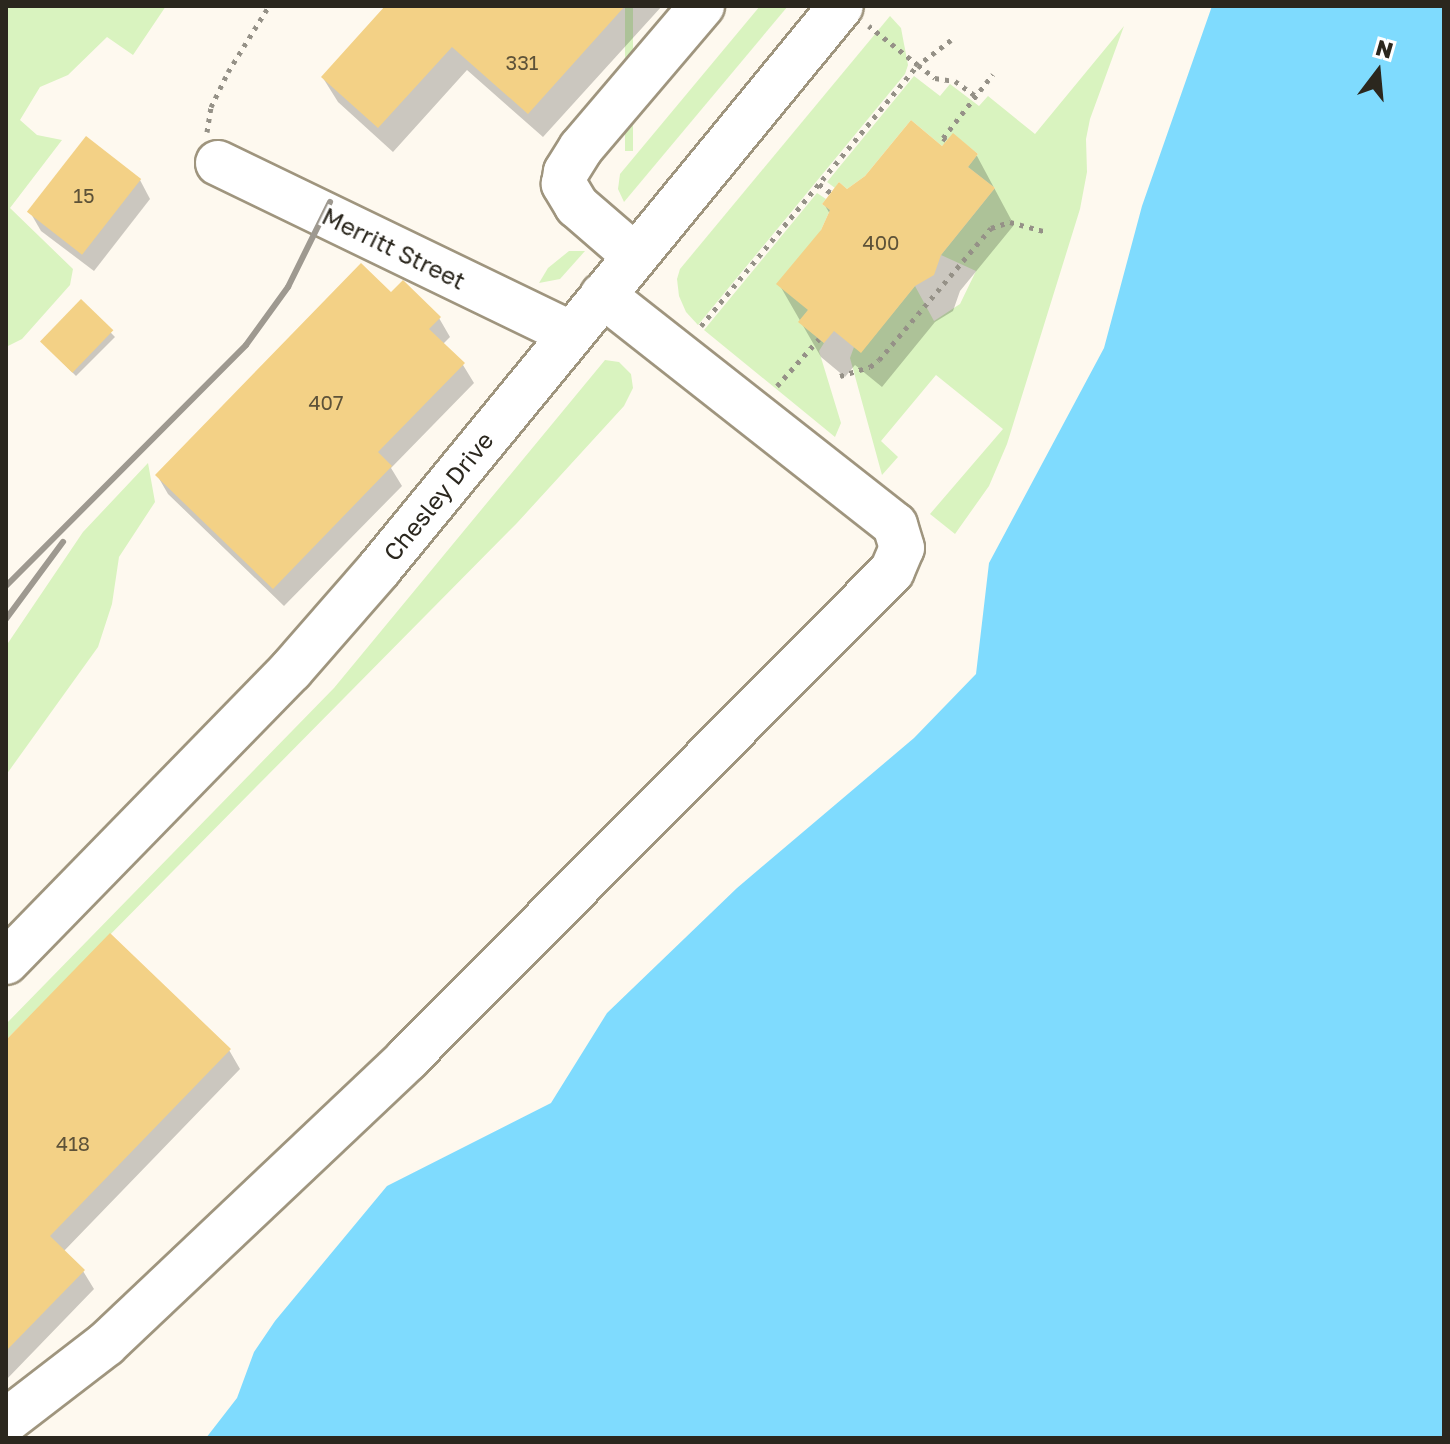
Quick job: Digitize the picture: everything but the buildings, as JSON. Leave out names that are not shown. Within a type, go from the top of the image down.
[{"type":"main road","points":[[635,256],[577,206],[564,184],[566,172],[581,148],[702,6]]},
{"type":"main road","name":"Chesley Drive","points":[[6,962],[291,670],[379,569],[635,256],[849,11]]},
{"type":"main road","name":"Merritt Street","points":[[218,163],[571,334]]},
{"type":"main road","points":[[6,1421],[106,1344],[407,1059],[892,571],[902,548],[895,525],[603,295]]},
{"type":"path","points":[[218,163],[207,139],[211,107],[269,6]]},
{"type":"path","points":[[849,11],[935,78],[955,81],[976,96]]},
{"type":"path","points":[[678,354],[918,65],[951,40]]},
{"type":"path","points":[[946,140],[943,138],[993,74]]},
{"type":"path","points":[[819,184],[831,193]]},
{"type":"path","points":[[840,376],[870,367],[879,360],[991,228],[1010,222],[1048,232]]},
{"type":"path","points":[[754,414],[819,339]]},
{"type":"green space","points":[[6,6],[166,6],[133,55],[107,37],[68,75],[40,87],[20,120],[37,135],[62,140],[10,208],[73,269],[70,285],[22,339],[6,347]]},
{"type":"green space","points":[[625,6],[633,6],[633,151],[625,151]]},
{"type":"green space","points":[[760,6],[788,6],[624,202],[618,189],[620,174]]},
{"type":"green space","points":[[890,16],[901,28],[908,65],[905,74],[698,325],[686,312],[679,296],[677,279],[680,269]]},
{"type":"green space","points":[[1124,26],[1090,119],[1086,139],[1087,172],[1080,209],[1007,444],[989,486],[955,534],[930,514],[1003,429],[936,375],[881,441],[898,457],[882,475],[850,358],[854,347],[861,352],[915,286],[934,321],[960,304],[976,271],[941,255],[995,188],[968,167],[978,154],[953,134],[942,146],[911,120],[865,176],[847,189],[839,182],[835,188],[827,182],[914,76],[940,96],[950,84],[979,106],[988,96],[1035,134]]},
{"type":"green space","points":[[817,193],[826,199],[822,204],[830,210],[821,230],[808,310],[799,322],[824,343],[819,351],[841,423],[835,437],[704,330]]},
{"type":"green space","points":[[569,251],[585,251],[560,279],[539,283],[548,268]]},
{"type":"green space","points":[[605,360],[619,362],[631,374],[633,388],[624,406],[517,523],[6,1040],[6,1024],[334,688]]},
{"type":"green space","points":[[148,463],[155,502],[119,557],[112,604],[98,647],[6,775],[6,646],[83,532]]},
{"type":"water","points":[[1212,6],[1444,6],[1444,1438],[206,1438],[237,1398],[254,1352],[275,1321],[387,1186],[551,1103],[607,1013],[737,888],[914,738],[976,674],[989,563],[1104,348],[1142,206]]},
{"type":"railway","points":[[6,586],[246,345],[288,287],[330,202]]},
{"type":"railway","points":[[6,619],[63,542]]}]
